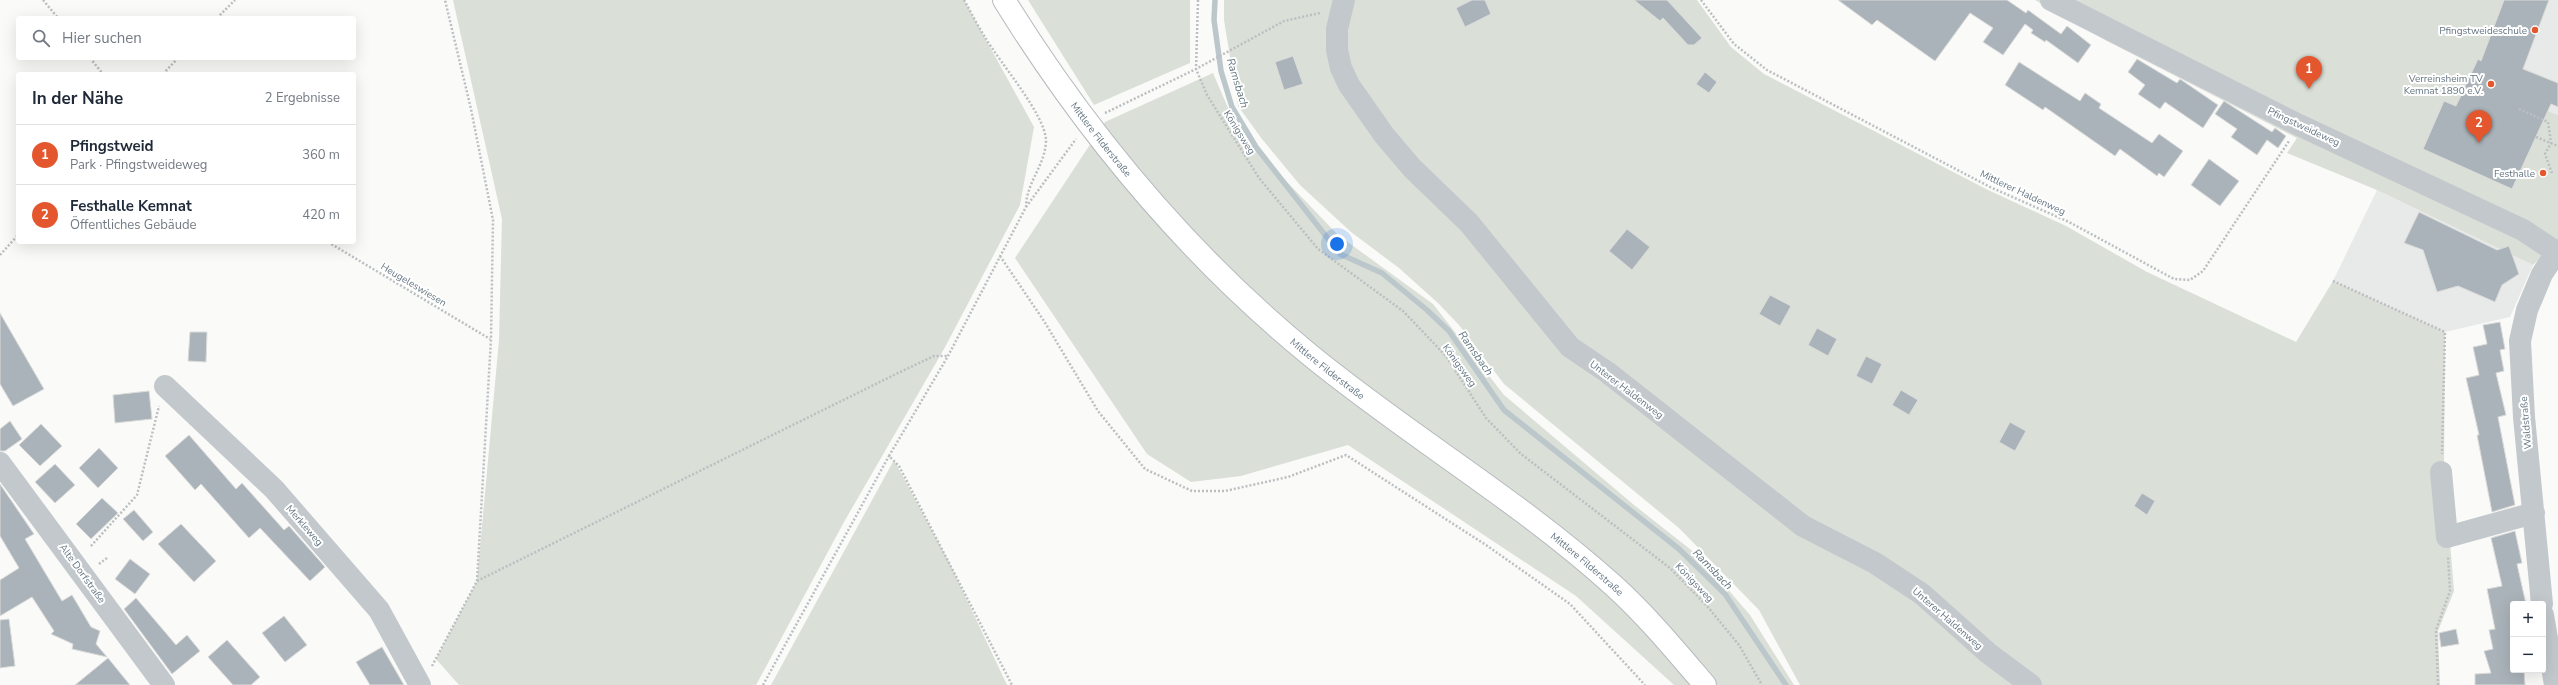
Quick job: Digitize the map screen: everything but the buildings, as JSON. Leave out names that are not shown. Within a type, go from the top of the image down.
[{"type":"main road","name":"Mittlere Filderstraße","points":[[1004,0],[1039,56],[1088,125],[1130,178],[1177,231],[1240,293],[1309,354],[1358,393],[1556,538],[1615,587],[1667,640],[1705,685]]},
{"type":"street","name":"Pfingstweideweg","points":[[2051,0],[2300,125],[2498,218],[2534,236],[2557,251]]},
{"type":"street","name":"Unterer Haldenweg","points":[[1342,5],[1337,29],[1337,50],[1341,68],[1349,85],[1384,135],[1412,168],[1469,223],[1570,347],[1607,372],[1803,526],[1875,563],[1922,594],[1988,653],[2031,685]]},
{"type":"street","name":"Waldstraße","points":[[2542,601],[2524,418],[2520,342],[2527,310],[2542,274],[2557,251]]},
{"type":"street","name":"Merkleweg","points":[[167,388],[274,489],[379,610],[420,685]]},
{"type":"street","name":"Alte Dorfstraße","points":[[0,463],[164,685]]},
{"type":"street","points":[[2441,472],[2447,537],[2534,513]]},
{"type":"street","points":[[2546,631],[2556,685]]},
{"type":"path","points":[[43,0],[56,16]]},
{"type":"path","points":[[219,16],[235,0]]},
{"type":"path","points":[[420,685],[436,659],[477,581],[491,339],[493,220],[471,109],[445,0]]},
{"type":"path","points":[[764,685],[889,456],[948,356],[1026,208],[1026,194],[1044,154],[1044,129],[985,37],[964,0]]},
{"type":"path","name":"Königsweg","points":[[1198,0],[1196,69],[1208,95],[1259,178],[1318,249],[1402,310],[1446,356],[1486,418],[1521,454],[1670,568],[1707,606],[1739,645],[1762,685]]},
{"type":"path","name":"Mittlerer Haldenweg","points":[[1701,0],[1734,44],[1767,70],[1990,187],[2069,222],[2174,279],[2190,280],[2203,271],[2300,125]]},
{"type":"path","points":[[1196,69],[1284,21],[1342,5]]},
{"type":"path","points":[[92,60],[101,72]]},
{"type":"path","points":[[166,72],[176,60]]},
{"type":"path","points":[[2519,109],[2548,122],[2551,143],[2545,154],[2552,173]]},
{"type":"path","points":[[2536,136],[2558,146]]},
{"type":"path","points":[[0,255],[16,237]]},
{"type":"path","name":"Heugeleswiesen","points":[[331,244],[491,339]]},
{"type":"path","points":[[1000,256],[1044,321],[1098,411],[1146,469],[1192,491],[1225,490],[1288,477],[1346,455],[1486,545],[1570,604],[1646,685]]},
{"type":"path","points":[[2333,281],[2445,332],[2441,472]]},
{"type":"path","points":[[477,581],[896,374],[934,356],[948,356]]},
{"type":"path","points":[[91,546],[137,495],[160,401],[167,388]]},
{"type":"path","points":[[889,456],[899,466],[1012,685]]},
{"type":"path","points":[[2438,685],[2436,630],[2450,591],[2447,537]]},
{"type":"shaded area","points":[[453,0],[964,0],[1034,127],[1020,205],[944,349],[844,522],[756,685],[459,685],[436,659],[477,581],[499,340],[502,219]]},
{"type":"shaded area","points":[[1028,0],[1190,0],[1190,63],[1094,105]]},
{"type":"shaded area","points":[[1224,0],[1697,0],[1731,47],[1764,74],[1988,190],[2066,226],[2147,272],[2296,342],[2333,281],[2445,332],[2444,470],[2454,591],[2438,631],[2440,685],[1800,685],[1759,610],[1679,528],[1504,384],[1459,325],[1438,303],[1399,268],[1351,232],[1300,185],[1262,139],[1238,106],[1224,20]]},
{"type":"shaded area","points":[[2035,0],[2521,0],[2501,59],[2544,77],[2533,105],[2558,115],[2558,242],[2533,265],[2377,190],[2287,153],[2297,138],[2105,40]]},
{"type":"shaded area","name":"Pfingstweideschule","points":[[2521,0],[2558,0],[2558,115],[2533,105],[2501,60]]},
{"type":"shaded area","points":[[1213,73],[1238,131],[1338,235],[1433,304],[1504,395],[1634,505],[1700,557],[1750,615],[1794,685],[1674,685],[1576,596],[1348,445],[1241,476],[1191,482],[1147,454],[1015,258],[1105,122]]},
{"type":"shaded area","points":[[2377,190],[2533,265],[2510,317],[2445,332],[2333,281]]},
{"type":"shaded area","points":[[894,460],[950,564],[1007,685],[771,685]]},
{"type":"waterway","name":"Ramsbach","points":[[1215,0],[1214,20],[1221,71],[1232,107],[1256,147],[1340,254],[1382,273],[1427,310],[1449,331],[1504,410],[1679,549],[1725,594],[1786,685]]},
{"type":"place","name":"Pfingstweideschule","points":[[2535,30]]},
{"type":"place","name":"Verreinsheim TV Kemnat 1890 e.V.","points":[[2491,84]]},
{"type":"place","name":"Pfingstweid","points":[[2309,89]]},
{"type":"place","name":"Festhalle Kemnat","points":[[2479,143]]},
{"type":"place","name":"Festhalle","points":[[2543,173]]}]
